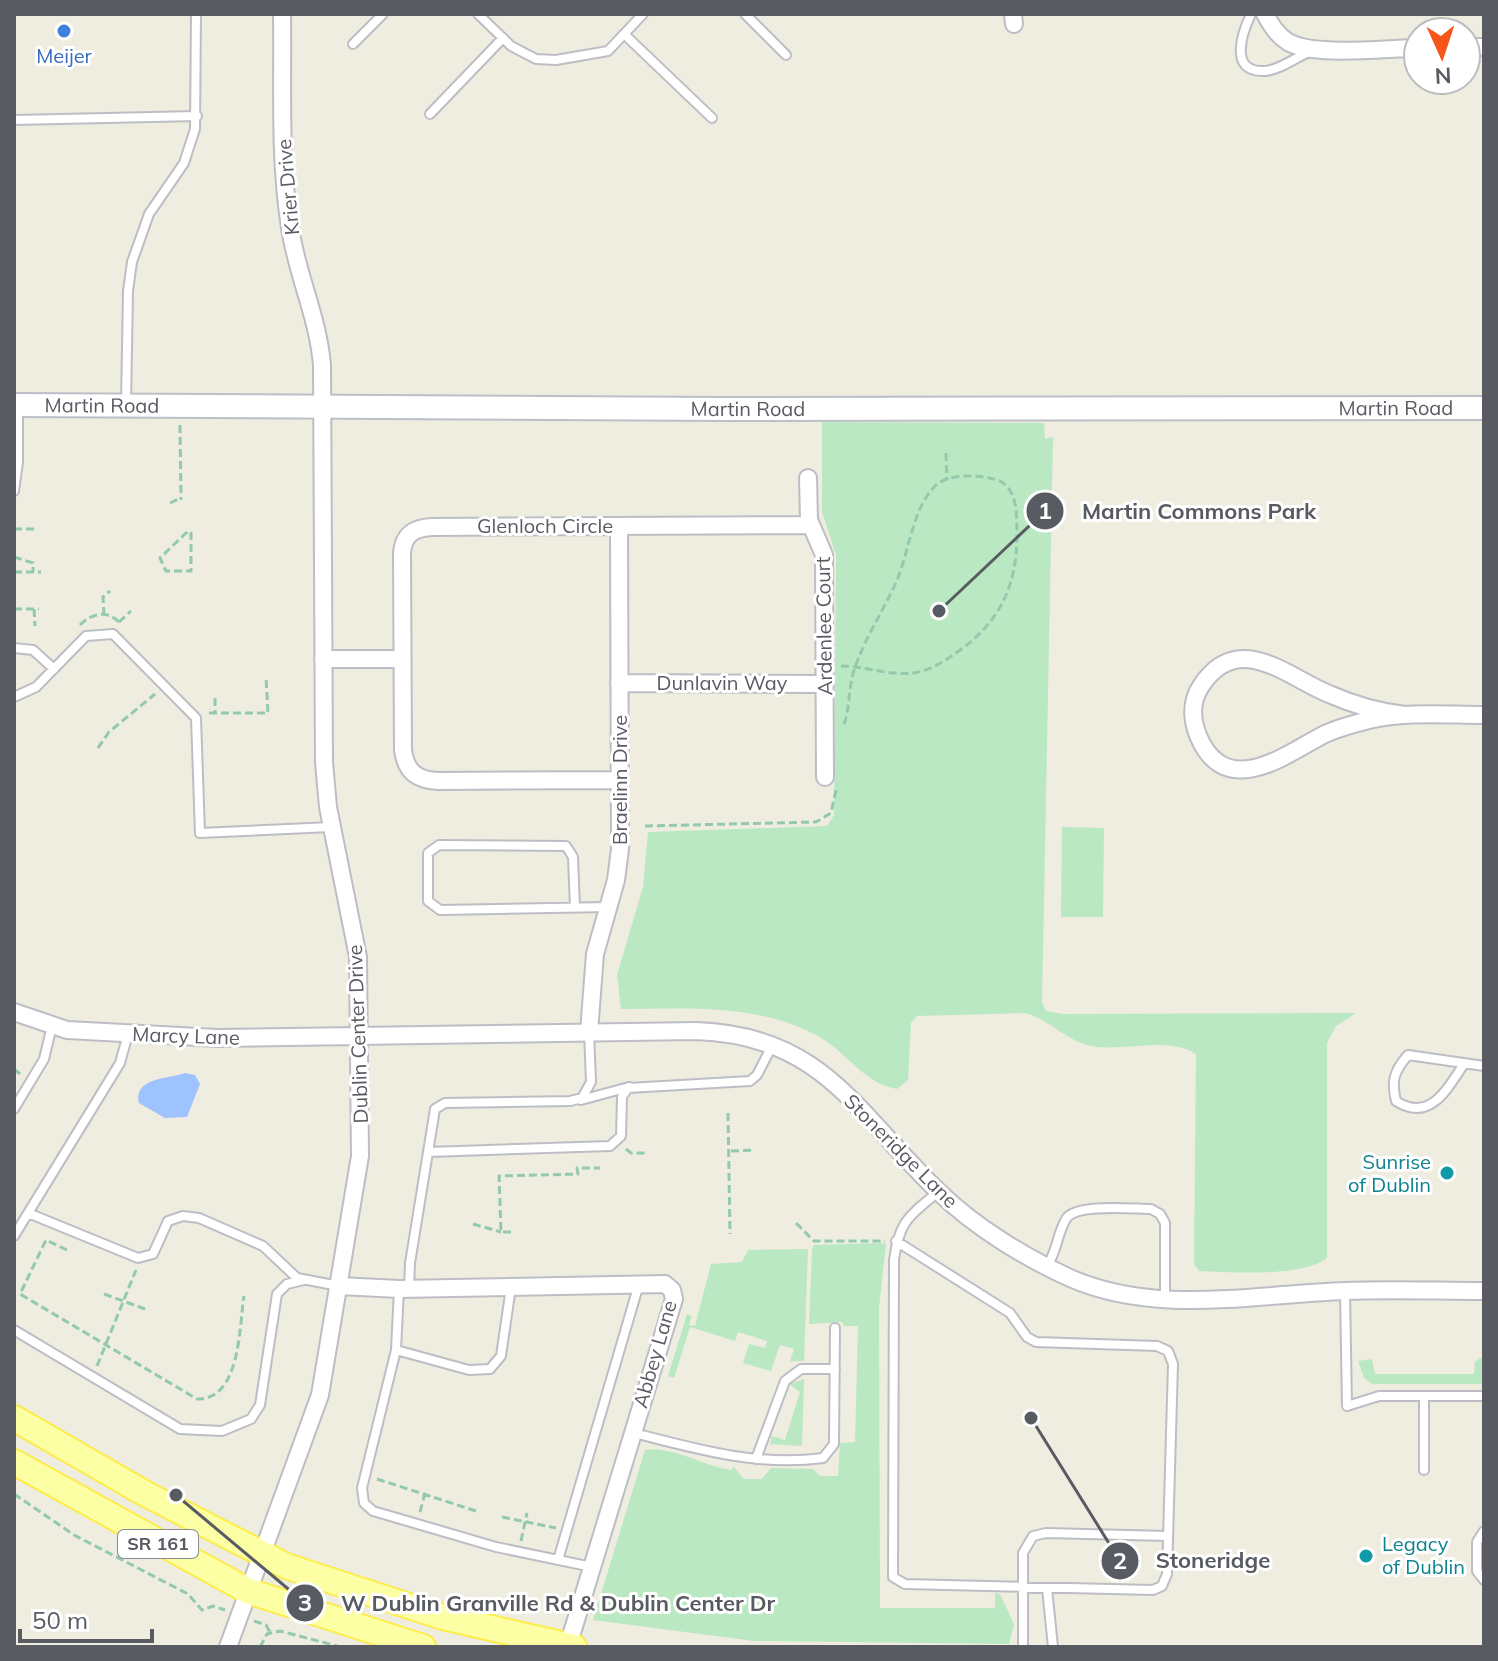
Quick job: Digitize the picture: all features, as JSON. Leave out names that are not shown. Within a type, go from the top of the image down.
[{"type":"main road","name":"SR 161","points":[[14,1418],[88,1463],[261,1554],[399,1604],[574,1647]]},
{"type":"main road","name":"SR 161","points":[[14,1462],[248,1591],[423,1647]]},
{"type":"street","name":"Krier Drive","points":[[282,14],[286,200],[295,253],[319,338],[322,405]]},
{"type":"street","points":[[1265,14],[1275,32],[1290,43],[1314,49],[1402,48]]},
{"type":"street","name":"Martin Road","points":[[16,405],[722,409],[1484,408]]},
{"type":"street","name":"Dublin Center Drive","points":[[228,1647],[315,1413],[340,1286],[360,1156],[361,1037],[356,939],[331,827],[325,778],[322,405]]},
{"type":"street","name":"Ardenlee Court","points":[[808,478],[811,525],[824,555],[825,684],[831,780]]},
{"type":"street","name":"Glenloch Circle","points":[[620,780],[438,781],[416,776],[407,766],[403,750],[402,552],[411,532],[432,527],[811,525]]},
{"type":"street","name":"Braelinn Drive","points":[[589,1032],[595,954],[619,866],[619,526]]},
{"type":"street","points":[[323,659],[402,659]]},
{"type":"street","points":[[1405,715],[1360,706],[1267,662],[1249,659],[1231,662],[1209,676],[1198,690],[1193,711],[1196,732],[1208,754],[1225,766],[1240,770],[1265,767],[1326,734],[1350,725],[1405,715],[1484,715]]},
{"type":"street","name":"Dunlavin Way","points":[[619,683],[825,684]]},
{"type":"street","name":"Marcy Lane","points":[[14,1012],[52,1026],[128,1034],[258,1039],[361,1037]]},
{"type":"street","name":"Stoneridge Lane","points":[[361,1037],[714,1031],[773,1043],[804,1059],[830,1080],[938,1192],[986,1229],[1047,1266],[1112,1292],[1165,1298],[1240,1299],[1344,1291],[1484,1291]]},
{"type":"street","name":"Abbey Lane","points":[[340,1286],[404,1289],[665,1284],[672,1290],[674,1299],[568,1646]]},
{"type":"lane","points":[[126,404],[127,309],[132,262],[149,214],[190,149],[197,116],[196,14]]},
{"type":"lane","points":[[353,44],[383,14]]},
{"type":"lane","points":[[478,14],[503,38],[536,59],[556,60],[608,51],[643,14]]},
{"type":"lane","points":[[745,14],[786,55]]},
{"type":"lane","points":[[1251,14],[1239,45],[1240,57],[1248,66],[1266,71],[1314,49]]},
{"type":"lane","points":[[624,34],[712,118]]},
{"type":"lane","points":[[430,114],[503,38]]},
{"type":"lane","points":[[14,120],[197,116]]},
{"type":"lane","points":[[14,491],[18,462],[16,405]]},
{"type":"lane","points":[[14,697],[36,687],[86,636],[110,633],[118,637],[166,684],[191,709],[197,720],[200,833],[331,827]]},
{"type":"lane","points":[[14,648],[33,650],[54,669]]},
{"type":"lane","points":[[575,908],[573,857],[565,846],[439,845],[429,852],[428,901],[434,909],[575,908],[609,907]]},
{"type":"lane","points":[[14,1109],[44,1059],[52,1026]]},
{"type":"lane","points":[[570,1101],[582,1098],[589,1090],[589,1032]]},
{"type":"lane","points":[[14,1236],[120,1063],[128,1034]]},
{"type":"lane","points":[[592,1567],[519,1552],[416,1524],[366,1507],[361,1496],[396,1350],[434,1111],[441,1105],[570,1101],[634,1086],[747,1082],[757,1075],[773,1043]]},
{"type":"lane","points":[[1464,1064],[1440,1099],[1426,1108],[1408,1109],[1396,1101],[1391,1084],[1396,1068],[1408,1055],[1429,1055],[1484,1066]]},
{"type":"lane","points":[[428,1152],[602,1147],[617,1142],[621,1130],[622,1094],[634,1086]]},
{"type":"lane","points":[[896,1241],[1010,1313],[1031,1340],[1157,1346],[1168,1351],[1173,1364],[1167,1577],[1157,1589],[903,1584],[892,1575],[896,1241],[906,1218],[938,1192]]},
{"type":"lane","points":[[1047,1266],[1066,1219],[1072,1213],[1084,1209],[1154,1210],[1165,1223],[1165,1298]]},
{"type":"lane","points":[[28,1213],[141,1258],[153,1254],[168,1221],[194,1217],[263,1246],[290,1275],[340,1286]]},
{"type":"lane","points":[[14,1330],[180,1429],[211,1432],[243,1425],[256,1414],[263,1396],[277,1294],[287,1284],[304,1280]]},
{"type":"lane","points":[[558,1560],[639,1284]]},
{"type":"lane","points":[[396,1350],[469,1370],[490,1369],[501,1356],[511,1287]]},
{"type":"lane","points":[[1344,1291],[1347,1406],[1375,1396],[1484,1396]]},
{"type":"lane","points":[[633,1433],[721,1455],[756,1459],[806,1461],[829,1454],[834,1444],[835,1328]]},
{"type":"lane","points":[[756,1459],[785,1381],[801,1369],[835,1369]]},
{"type":"lane","points":[[1424,1396],[1424,1470]]},
{"type":"lane","points":[[1484,1531],[1477,1542],[1477,1571],[1484,1580]]},
{"type":"lane","points":[[1023,1647],[1025,1546],[1036,1534],[1168,1536]]},
{"type":"lane","points":[[1047,1588],[1053,1647]]},
{"type":"path","points":[[170,503],[181,499],[180,425]]},
{"type":"path","points":[[946,453],[947,480]]},
{"type":"path","points":[[841,731],[856,666],[899,574],[918,514],[935,486],[947,480],[992,478],[1001,481],[1013,494],[1016,535],[1007,598],[984,631],[931,668],[904,674],[856,666]]},
{"type":"path","points":[[14,529],[34,529]]},
{"type":"path","points":[[191,530],[191,571],[183,571],[166,571],[160,558],[191,530]]},
{"type":"path","points":[[14,557],[33,563],[33,572]]},
{"type":"path","points":[[183,571],[183,577]]},
{"type":"path","points":[[14,572],[41,572]]},
{"type":"path","points":[[104,615],[103,597],[110,591]]},
{"type":"path","points":[[14,609],[36,609],[35,626]]},
{"type":"path","points":[[119,622],[131,611]]},
{"type":"path","points":[[98,748],[109,732],[138,711],[166,684]]},
{"type":"path","points":[[215,698],[215,714]]},
{"type":"path","points":[[645,826],[816,822],[825,819],[833,809],[831,780]]},
{"type":"path","points":[[728,1113],[730,1234]]},
{"type":"path","points":[[617,1142],[631,1153],[645,1153]]},
{"type":"path","points":[[728,1151],[755,1150]]},
{"type":"path","points":[[501,1232],[499,1176],[578,1174],[577,1168],[600,1168]]},
{"type":"path","points":[[796,1223],[814,1241],[896,1241]]},
{"type":"path","points":[[473,1224],[511,1232]]},
{"type":"path","points":[[67,1250],[46,1240],[20,1294],[194,1397],[212,1397],[224,1387],[231,1373],[244,1296]]},
{"type":"path","points":[[93,1377],[141,1258]]},
{"type":"path","points":[[104,1294],[145,1309]]},
{"type":"path","points":[[365,1476],[426,1492],[476,1511]]},
{"type":"path","points":[[416,1524],[426,1492]]},
{"type":"path","points":[[14,1494],[74,1535],[188,1594],[202,1610],[209,1608]]},
{"type":"path","points":[[519,1552],[527,1513]]},
{"type":"path","points":[[502,1517],[567,1530]]},
{"type":"path","points":[[260,1647],[267,1634],[277,1630],[341,1647]]},
{"type":"green space","points":[[822,422],[1044,423],[1045,439],[1053,437],[1042,1003],[1046,1011],[1062,1014],[1356,1013],[1336,1026],[1327,1043],[1327,1258],[1301,1269],[1247,1273],[1199,1271],[1194,1264],[1196,1054],[1186,1049],[1162,1045],[1087,1045],[1024,1013],[917,1016],[911,1023],[908,1080],[897,1089],[874,1080],[816,1035],[769,1017],[720,1010],[621,1009],[617,975],[643,887],[648,832],[827,826],[834,815],[836,555],[822,512]]},
{"type":"green space","points":[[1062,827],[1104,828],[1103,917],[1061,917]]},
{"type":"green space","points":[[886,1244],[879,1308],[880,1608],[995,1608],[995,1593],[1000,1594],[1014,1624],[1009,1644],[754,1641],[593,1620],[645,1450],[677,1453],[732,1470],[733,1466],[744,1479],[762,1479],[771,1468],[813,1469],[820,1476],[838,1476],[840,1443],[855,1442],[858,1326],[844,1326],[842,1322],[809,1324],[812,1249],[814,1245]]},
{"type":"green space","points":[[808,1249],[804,1361],[790,1361],[794,1349],[780,1345],[771,1371],[743,1363],[749,1344],[765,1348],[767,1341],[738,1332],[735,1341],[690,1327],[674,1378],[668,1376],[687,1314],[692,1316],[689,1325],[695,1326],[711,1264],[742,1262],[748,1250]]},
{"type":"green space","points":[[1372,1359],[1375,1374],[1474,1374],[1475,1362],[1484,1359],[1484,1383],[1481,1384],[1372,1384],[1364,1378],[1358,1361]]},
{"type":"green space","points":[[804,1379],[802,1446],[770,1444],[772,1436],[785,1440],[800,1392],[789,1384]]},
{"type":"water","points":[[185,1073],[195,1075],[200,1084],[187,1117],[165,1118],[139,1103],[139,1094],[147,1084]]},
{"type":"place","name":"Meijer","points":[[64,31]]},
{"type":"place","name":"Martin Commons Park","points":[[939,611]]},
{"type":"place","name":"Sunrise of Dublin","points":[[1447,1173]]},
{"type":"place","name":"Stoneridge","points":[[1031,1418]]},
{"type":"place","name":"W Dublin Granville Rd & Dublin Center Dr","points":[[176,1495]]},
{"type":"place","name":"Legacy of Dublin","points":[[1366,1556]]}]
